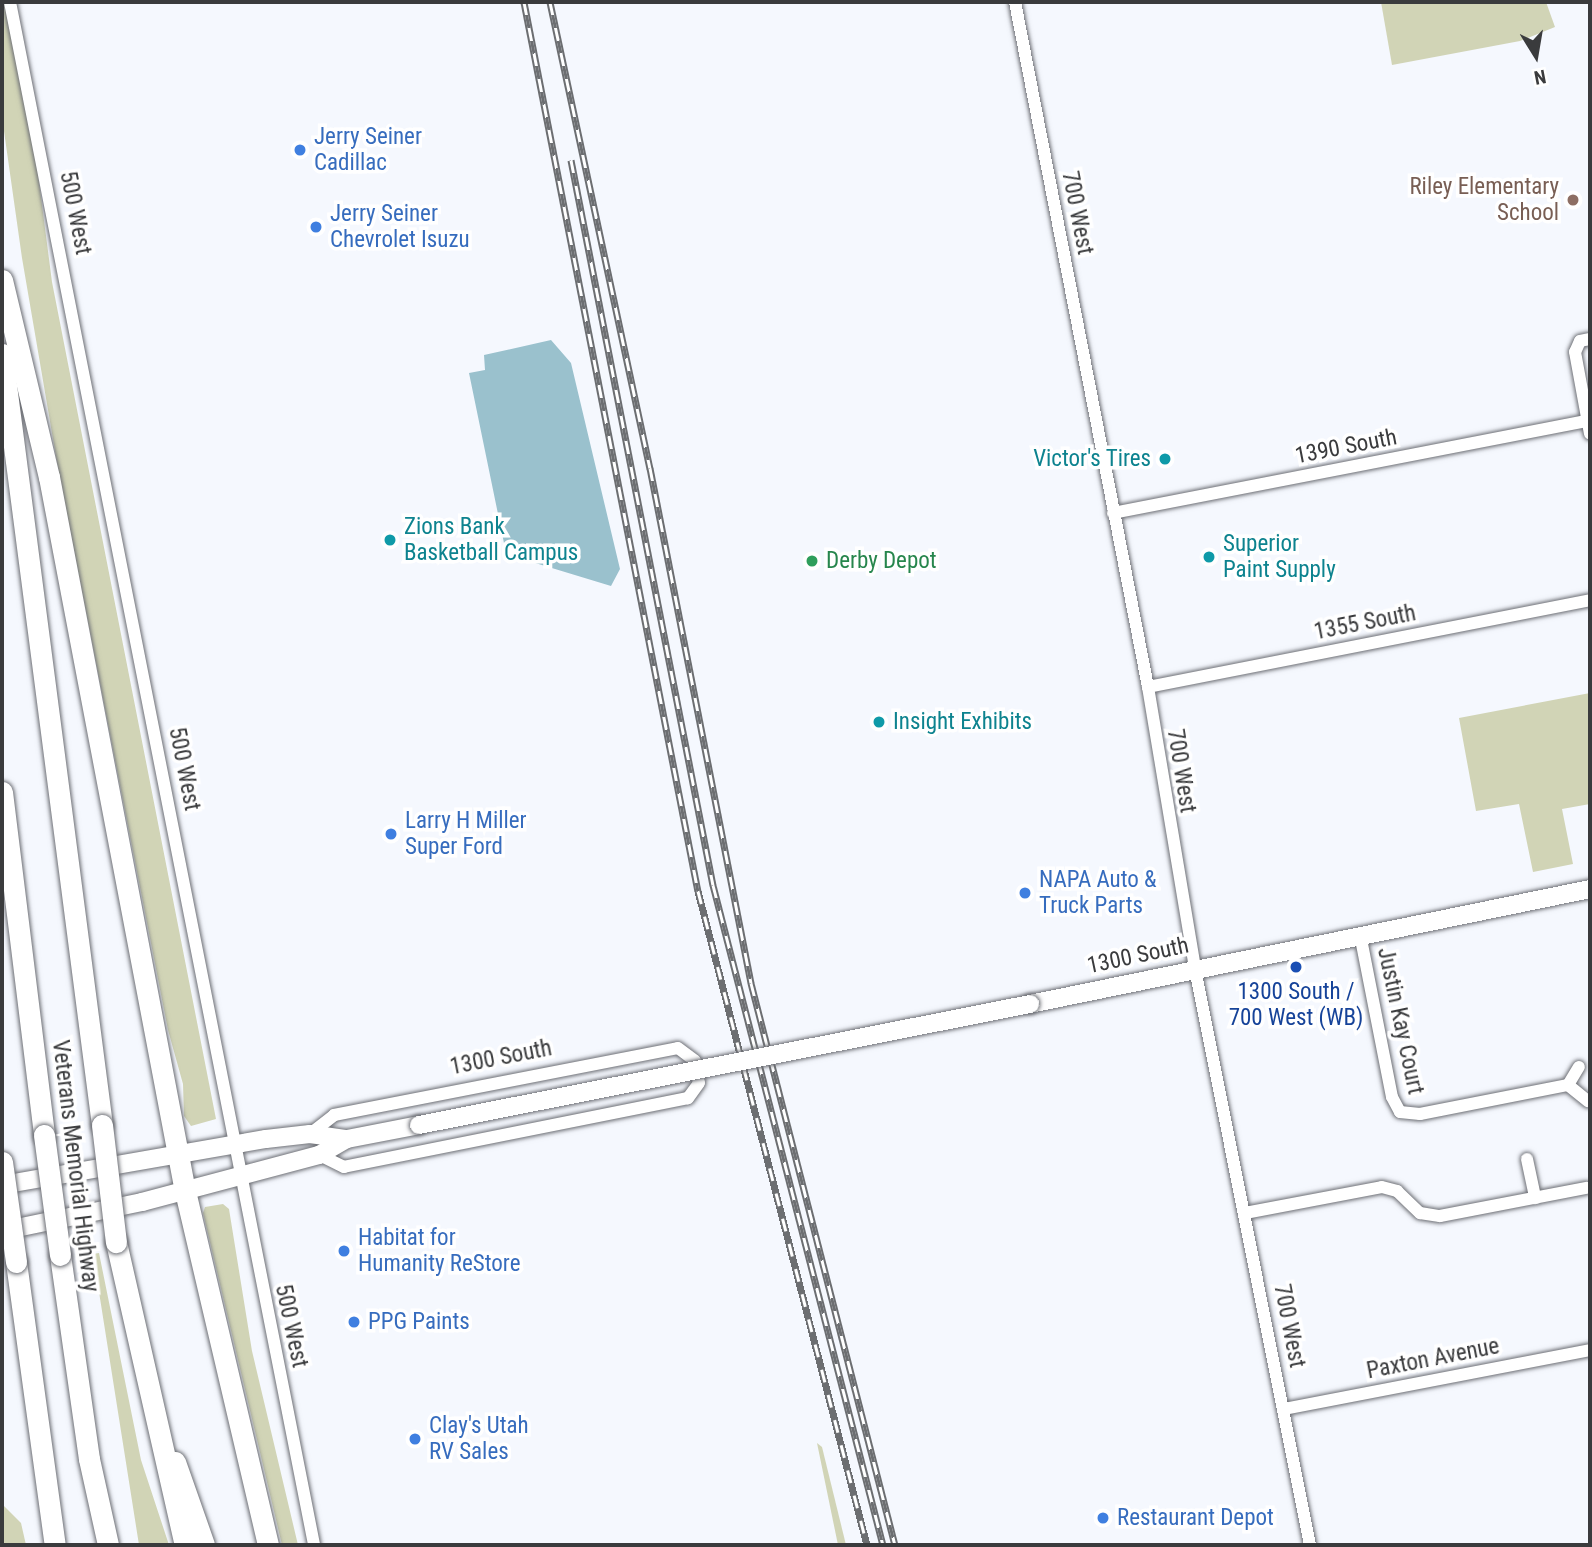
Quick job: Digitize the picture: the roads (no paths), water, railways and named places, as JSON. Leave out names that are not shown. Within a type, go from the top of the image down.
[{"type":"highway","points":[[2,280],[49,477],[185,1191],[268,1545]]},
{"type":"highway","points":[[2,354],[116,1242],[140,1357],[185,1545]]},
{"type":"highway","name":"Veterans Memorial Highway","points":[[2,792],[60,1255],[89,1459],[108,1545]]},
{"type":"highway","points":[[2,1162],[55,1545]]},
{"type":"highway","points":[[140,1357],[204,1545]]},
{"type":"main road","name":"1300 South","points":[[2,1185],[233,1143],[310,1134],[346,1139],[1590,890]]},
{"type":"main road","name":"1300 South","points":[[2,1231],[185,1191],[319,1155],[346,1139]]},
{"type":"street","name":"500 West","points":[[10,2],[314,1545]]},
{"type":"street","name":"700 West","points":[[1015,2],[1148,687],[1195,969],[1310,1545]]},
{"type":"street","points":[[1589,428],[1584,371],[1577,345],[1590,339]]},
{"type":"street","name":"1390 South","points":[[1113,513],[1589,428]]},
{"type":"street","name":"1355 South","points":[[1148,687],[1590,600]]},
{"type":"street","name":"Justin Kay Court","points":[[1360,934],[1392,1097],[1400,1112],[1420,1114],[1568,1085]]},
{"type":"street","name":"1300 South","points":[[310,1134],[334,1115],[678,1048],[695,1060],[699,1083],[688,1098],[344,1167],[319,1155]]},
{"type":"street","points":[[1578,1067],[1568,1085],[1588,1101]]},
{"type":"street","points":[[1527,1159],[1535,1198]]},
{"type":"street","points":[[1245,1213],[1382,1187],[1396,1191],[1415,1210],[1433,1216],[1586,1188]]},
{"type":"street","name":"Paxton Avenue","points":[[1284,1409],[1590,1350]]},
{"type":"water","points":[[551,340],[571,363],[620,569],[611,586],[509,555],[505,548],[469,373],[485,370],[484,355]]},
{"type":"railway","points":[[524,2],[698,891],[867,1545]]},
{"type":"railway","points":[[550,2],[650,468],[751,983],[895,1545]]},
{"type":"railway","points":[[571,160],[713,885],[883,1545]]},
{"type":"place","name":"Jerry Seiner Cadillac","points":[[300,150]]},
{"type":"place","name":"Riley Elementary School","points":[[1573,200]]},
{"type":"place","name":"Jerry Seiner Chevrolet Isuzu","points":[[316,227]]},
{"type":"place","name":"Victor's Tires","points":[[1165,459]]},
{"type":"place","name":"Zions Bank Basketball Campus","points":[[390,540]]},
{"type":"place","name":"Superior Paint Supply","points":[[1209,557]]},
{"type":"place","name":"Derby Depot","points":[[812,561]]},
{"type":"place","name":"Insight Exhibits","points":[[879,722]]},
{"type":"place","name":"Larry H Miller Super Ford","points":[[391,834]]},
{"type":"place","name":"NAPA Auto & Truck Parts","points":[[1025,893]]},
{"type":"place","name":"1300 South / 700 West (WB)","points":[[1296,967]]},
{"type":"place","name":"Habitat for Humanity ReStore","points":[[344,1251]]},
{"type":"place","name":"PPG Paints","points":[[354,1322]]},
{"type":"place","name":"Clay's Utah RV Sales","points":[[415,1439]]},
{"type":"place","name":"Restaurant Depot","points":[[1103,1518]]}]
